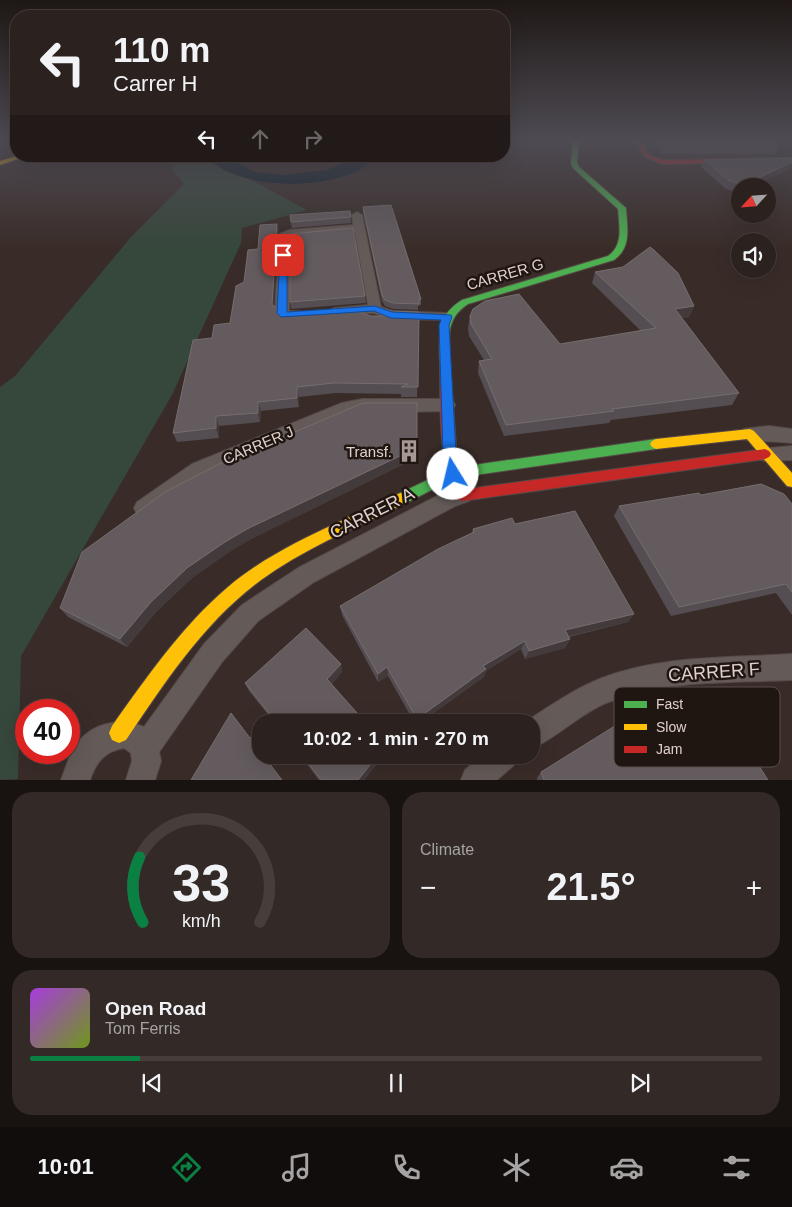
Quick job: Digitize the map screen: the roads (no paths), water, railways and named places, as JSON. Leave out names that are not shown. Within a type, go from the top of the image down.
[{"type":"street","name":"CARRER G","points":[[447,317],[458,305],[472,299],[604,260],[621,251],[624,245],[622,208],[612,197],[588,177]]},
{"type":"street","points":[[375,308],[358,222],[290,232],[283,236],[282,313],[288,316],[375,308],[391,315],[447,317],[444,325],[449,454],[453,474],[462,495]]},
{"type":"street","name":"CARRER J","points":[[131,517],[178,482],[199,470],[348,407],[362,405],[447,405]]},
{"type":"street","name":"CARRER A","points":[[119,733],[176,653],[215,607],[234,590],[280,559],[453,474],[666,443],[750,434],[769,433],[792,436]]},
{"type":"street","points":[[750,434],[765,454],[792,482]]},
{"type":"street","name":"CARRER A","points":[[145,749],[214,653],[250,613],[306,575],[462,495],[765,454],[792,453]]},
{"type":"street","name":"CARRER F","points":[[616,687],[662,675],[792,667]]},
{"type":"street","name":"CARRER F","points":[[540,730],[578,703],[604,690],[614,687]]},
{"type":"street","points":[[75,780],[77,771],[90,749],[101,740],[126,732],[136,736],[145,749],[146,762],[140,780]]},
{"type":"street","points":[[475,780],[494,764]]},
{"type":"waterway","points":[[258,177],[283,180],[312,177]]},
{"type":"place","name":"Transf.","points":[[409,451]]}]
